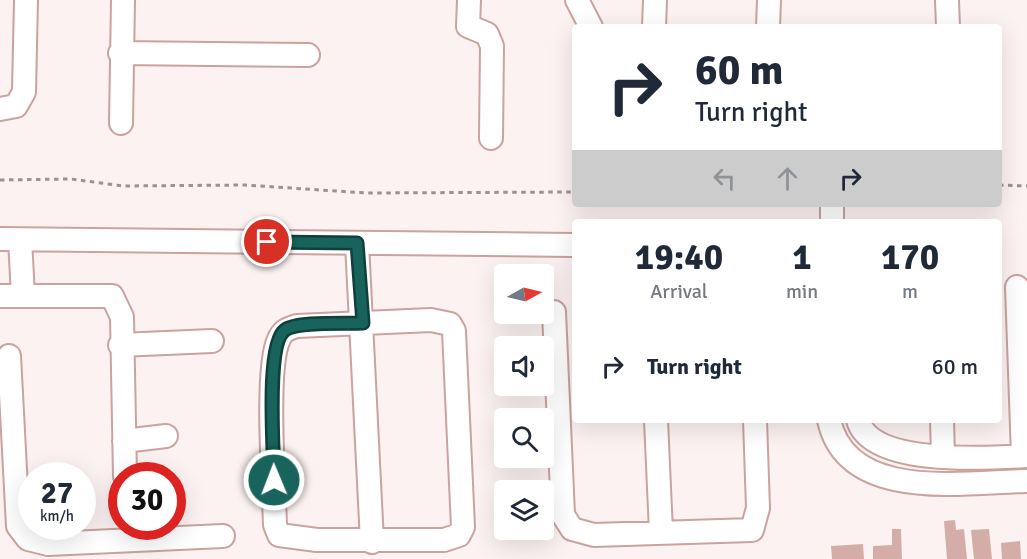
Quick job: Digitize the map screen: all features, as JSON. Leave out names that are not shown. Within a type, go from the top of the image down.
[{"type":"street","points":[[0,109],[16,106],[24,92],[26,0]]},
{"type":"street","points":[[121,123],[120,53],[123,0]]},
{"type":"street","points":[[469,0],[468,26],[487,34],[492,46],[491,138]]},
{"type":"street","points":[[577,0],[589,24]]},
{"type":"street","points":[[654,24],[655,0]]},
{"type":"street","points":[[768,24],[769,0]]},
{"type":"street","points":[[944,1],[948,24]]},
{"type":"street","points":[[120,53],[308,55]]},
{"type":"street","points":[[23,295],[10,240],[572,245]]},
{"type":"street","points":[[357,243],[363,323],[372,542]]},
{"type":"street","points":[[860,423],[869,435],[884,445],[916,454],[1025,456],[1017,287]]},
{"type":"street","points":[[0,296],[112,296],[122,317],[120,345],[125,462]]},
{"type":"street","points":[[554,312],[566,342],[555,368],[562,515],[572,529],[587,534],[752,530],[758,508],[755,423]]},
{"type":"street","points":[[431,320],[452,326],[463,527],[453,538],[372,542],[288,538],[279,534],[275,525],[272,369],[279,337],[285,329],[297,326],[431,320]]},
{"type":"street","points":[[120,345],[213,340]]},
{"type":"street","points":[[9,356],[18,526],[22,534],[42,543],[108,535]]},
{"type":"street","points":[[656,423],[661,532]]},
{"type":"street","points":[[830,423],[834,436],[856,463],[890,480],[933,483],[1027,480]]},
{"type":"street","points":[[942,423],[943,456]]},
{"type":"street","points":[[124,441],[166,436]]},
{"type":"street","points":[[186,535],[223,537]]},
{"type":"path","points":[[0,180],[71,178],[123,186],[289,187],[366,193],[572,192]]},
{"type":"path","points":[[1002,185],[1027,186]]},
{"type":"building","points":[[955,520],[956,530],[964,529],[967,559],[947,559],[944,521]]},
{"type":"building","points":[[892,529],[901,529],[902,559],[873,559],[873,546],[892,545]]},
{"type":"building","points":[[989,529],[992,559],[974,559],[971,530]]},
{"type":"building","points":[[1020,541],[1021,559],[1002,559],[1001,543]]},
{"type":"building","points":[[863,544],[864,559],[832,559],[831,546]]},
{"type":"route","points":[[267,242],[357,243],[363,323],[297,326],[285,329],[279,337],[272,369],[274,480]]}]
